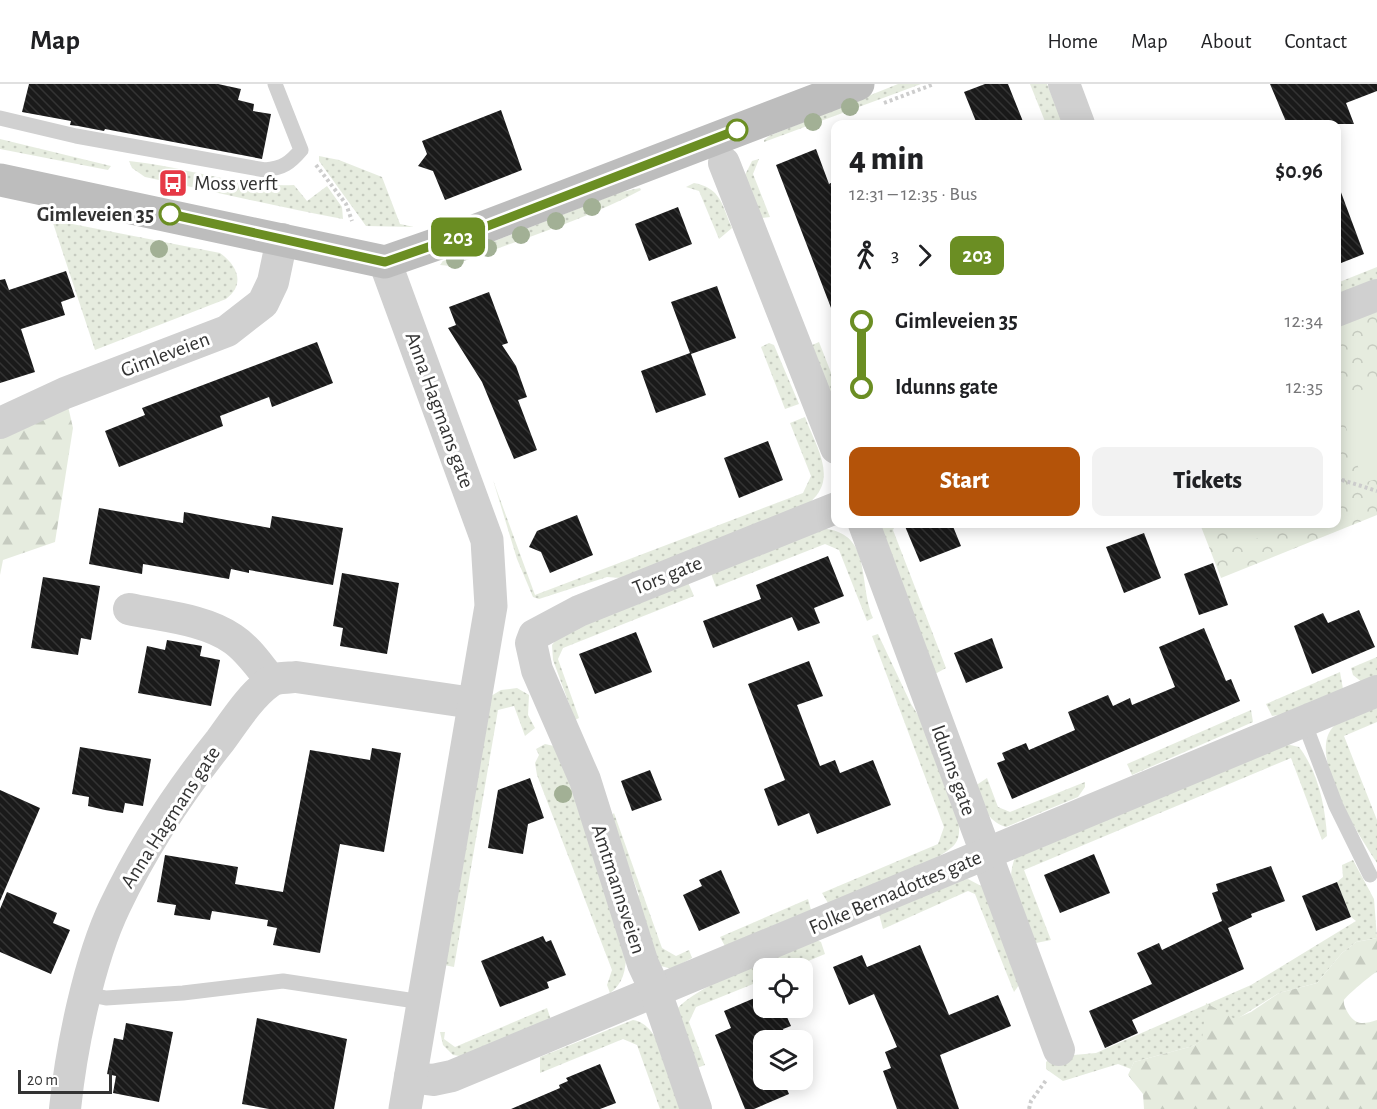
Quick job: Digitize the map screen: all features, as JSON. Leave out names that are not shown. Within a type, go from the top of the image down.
[{"type":"main road","points":[[0,180],[282,238],[385,262],[477,230],[858,84]]},
{"type":"street","points":[[1064,84],[1078,120]]},
{"type":"street","points":[[724,163],[831,435]]},
{"type":"street","name":"Gimleveien","points":[[0,423],[65,393],[227,331],[263,303],[273,282],[282,238]]},
{"type":"street","name":"Anna Hagmans gate","points":[[385,262],[487,540],[491,606],[405,1109]]},
{"type":"street","points":[[1341,309],[1377,295]]},
{"type":"street","name":"Tors gate","points":[[537,670],[531,643],[534,635],[553,623],[831,510]]},
{"type":"street","name":"Idunns gate","points":[[865,528],[986,854],[1055,1062]]},
{"type":"street","points":[[129,609],[203,626],[231,637],[243,646],[271,680],[296,677],[473,703]]},
{"type":"street","name":"Amtmannsveien","points":[[537,670],[585,780],[640,953],[656,992],[696,1109]]},
{"type":"street","name":"Anna Hagmans gate","points":[[65,1109],[70,1066],[87,994],[114,908],[145,848],[190,778],[248,705],[271,680]]},
{"type":"street","name":"Folke Bernadottes gate","points":[[410,1077],[433,1080],[452,1076],[1377,691]]},
{"type":"lane","points":[[0,118],[76,136],[266,170],[280,169],[290,163],[301,150],[275,84]]},
{"type":"lane","points":[[1304,722],[1336,806],[1370,875]]},
{"type":"lane","points":[[87,994],[105,998],[183,993],[283,981],[422,1002]]},
{"type":"path","points":[[301,150],[315,163],[346,204],[354,228]]},
{"type":"path","points":[[1341,480],[1377,491]]},
{"type":"path","points":[[1029,1109],[1031,1101],[1055,1062]]},
{"type":"green space","points":[[898,84],[921,84],[764,142],[769,136]]},
{"type":"green space","points":[[1030,84],[1047,84],[1061,120],[1044,120]]},
{"type":"green space","points":[[0,139],[111,166],[108,170],[0,149]]},
{"type":"green space","points":[[319,156],[339,160],[382,177],[400,224],[414,227],[366,226],[319,161]]},
{"type":"green space","points":[[759,159],[753,174],[770,217],[761,218],[744,177],[752,161]]},
{"type":"green space","points":[[129,161],[232,180],[294,185],[307,201],[327,186],[342,207],[343,219],[145,177],[132,168]]},
{"type":"green space","points":[[694,183],[710,189],[723,205],[732,228],[719,239],[699,191],[686,187]]},
{"type":"green space","points":[[640,188],[641,190],[571,222],[451,266],[440,265],[443,261],[621,192]]},
{"type":"green space","points":[[52,220],[220,253],[235,269],[236,287],[226,299],[95,350]]},
{"type":"green space","points":[[1377,267],[1377,280],[1341,294],[1341,281]]},
{"type":"green space","points":[[1377,308],[1377,515],[1221,578],[1202,528],[1341,528],[1341,321]]},
{"type":"green space","points":[[819,342],[831,373],[831,409],[810,346]]},
{"type":"green space","points":[[769,343],[774,345],[799,404],[785,409],[761,347]]},
{"type":"green space","points":[[1377,385],[1377,479],[1363,483],[1341,411],[1341,397]]},
{"type":"green space","points":[[65,393],[73,428],[55,542],[3,560],[0,575],[0,423]]},
{"type":"green space","points":[[805,417],[819,451],[824,473],[823,484],[818,494],[809,503],[621,578],[607,577],[539,599],[533,597],[517,559],[493,480],[535,595],[803,493],[811,476],[790,423]]},
{"type":"green space","points":[[817,528],[835,531],[848,537],[856,547],[873,618],[867,621],[839,550],[825,544],[716,587],[710,571]]},
{"type":"green space","points":[[882,528],[894,528],[946,668],[935,674],[882,542]]},
{"type":"green space","points":[[1235,528],[1282,528],[1241,545]]},
{"type":"green space","points":[[687,580],[694,596],[563,648],[558,659],[579,718],[575,720],[553,660],[552,645],[560,635]]},
{"type":"green space","points":[[878,634],[920,718],[958,817],[959,835],[955,844],[946,852],[915,869],[828,903],[822,893],[938,844],[944,827],[872,636]]},
{"type":"green space","points":[[1377,657],[1377,678],[1363,683],[1353,675],[1351,668]]},
{"type":"green space","points":[[1340,672],[1343,689],[1291,713],[1272,716],[1266,704]]},
{"type":"green space","points":[[517,688],[529,695],[528,715],[535,728],[525,736],[514,706],[498,710],[454,967],[444,965],[491,696],[501,690]]},
{"type":"green space","points":[[1377,706],[1377,722],[1344,736],[1377,820],[1377,863],[1338,794],[1330,774],[1326,754],[1327,738],[1335,725],[1350,716]]},
{"type":"green space","points":[[1251,710],[1253,722],[1132,775],[1127,764]]},
{"type":"green space","points":[[545,744],[554,746],[562,754],[626,954],[623,976],[610,993],[607,985],[612,970],[537,775],[535,763],[539,755],[536,749]]},
{"type":"green space","points":[[1286,744],[1299,747],[1316,778],[1326,824],[1327,836],[1322,840],[1291,758],[1024,870],[1051,940],[1036,943],[1029,934],[1018,912],[1012,889],[1012,866],[1016,855]]},
{"type":"green space","points":[[987,778],[998,807],[1010,812],[1085,782],[1085,787],[1078,797],[1006,827],[994,821],[990,816],[975,786]]},
{"type":"green space","points":[[614,813],[662,948],[676,956],[689,950],[692,958],[672,969],[657,965],[634,898],[639,895],[610,817]]},
{"type":"green space","points":[[1353,860],[1374,899],[1377,938],[1356,942],[1342,953],[1317,983],[1279,993],[1193,1046],[1134,1062],[1131,1069],[1118,1064],[1063,1081],[1046,1069],[1046,1062],[1055,1054],[1069,1050],[1074,1055],[1096,1053],[1251,985],[1356,921],[1351,917],[1337,882],[1343,877],[1342,865]]},
{"type":"green space","points":[[968,879],[983,887],[1019,985],[1014,992],[975,894],[968,891],[883,929],[879,914],[959,880]]},
{"type":"green space","points":[[808,899],[811,910],[725,946],[720,937]]},
{"type":"green space","points":[[1377,938],[1377,972],[1354,990],[1344,1002],[1348,1013],[1357,1022],[1377,1020],[1377,1109],[1144,1109],[1143,1094],[1128,1075],[1134,1062],[1193,1046],[1202,1040],[1206,1003],[1235,1019],[1251,1012],[1279,993],[1317,983],[1342,953],[1356,942]]},
{"type":"green space","points":[[817,940],[821,942],[825,954],[813,959],[772,958]]},
{"type":"green space","points":[[753,966],[753,984],[696,1007],[689,1022],[705,1065],[694,1069],[675,1012],[700,991]]},
{"type":"green space","points":[[547,1008],[551,1020],[467,1057],[453,1055],[443,1045],[440,1032],[445,1032],[444,1039],[455,1047]]},
{"type":"green space","points":[[633,1020],[643,1024],[659,1043],[683,1109],[660,1109],[637,1045],[623,1039],[540,1073],[540,1057]]},
{"type":"building","points":[[29,84],[218,84],[241,89],[238,100],[254,104],[253,111],[271,114],[262,159],[105,129],[104,131],[70,125],[71,121],[22,112]]},
{"type":"building","points":[[985,84],[1008,84],[1022,120],[975,120],[964,92]]},
{"type":"building","points":[[1270,84],[1377,84],[1377,91],[1346,103],[1354,124],[1341,124],[1341,120],[1285,120]]},
{"type":"building","points":[[501,110],[522,170],[445,200],[433,171],[418,166],[427,154],[422,141]]},
{"type":"building","points":[[816,149],[829,184],[831,183],[831,308],[776,165]]},
{"type":"building","points":[[1341,192],[1364,254],[1341,263]]},
{"type":"building","points":[[678,207],[692,244],[649,261],[635,224]]},
{"type":"building","points":[[66,271],[75,297],[61,302],[65,315],[21,329],[35,372],[0,383],[0,280],[5,279],[9,290]]},
{"type":"building","points":[[717,286],[736,338],[691,354],[706,395],[656,413],[641,371],[690,353],[671,302]]},
{"type":"building","points":[[489,292],[508,343],[502,345],[516,366],[527,397],[518,400],[537,450],[514,459],[482,382],[448,328],[456,325],[449,307]]},
{"type":"building","points":[[317,342],[333,383],[272,407],[269,397],[220,416],[223,426],[119,467],[105,431],[145,415],[142,408]]},
{"type":"building","points":[[768,441],[783,480],[739,498],[724,458]]},
{"type":"building","points":[[99,508],[183,523],[184,512],[270,528],[272,516],[343,528],[333,585],[249,570],[249,573],[231,569],[229,579],[143,564],[142,574],[89,564]]},
{"type":"building","points":[[577,515],[593,555],[550,573],[541,552],[529,547],[537,531]]},
{"type":"building","points":[[906,528],[954,528],[961,546],[920,562]]},
{"type":"building","points":[[1144,533],[1161,578],[1124,593],[1106,547]]},
{"type":"building","points":[[828,556],[844,596],[814,608],[820,623],[798,631],[792,617],[713,648],[703,621],[761,599],[756,585]]},
{"type":"building","points":[[1213,563],[1228,605],[1199,615],[1184,574]]},
{"type":"building","points":[[342,573],[399,583],[387,654],[340,646],[343,628],[333,626]]},
{"type":"building","points":[[43,577],[100,586],[91,640],[81,638],[78,655],[31,648]]},
{"type":"building","points":[[1359,610],[1375,647],[1312,674],[1294,626],[1323,613],[1328,623]]},
{"type":"building","points":[[1204,628],[1226,681],[1231,679],[1240,701],[1012,799],[997,763],[1005,760],[1002,753],[1026,743],[1029,750],[1075,730],[1068,712],[1108,695],[1113,706],[1130,698],[1132,705],[1175,687],[1159,647]]},
{"type":"building","points":[[636,632],[652,672],[595,694],[579,654]]},
{"type":"building","points":[[992,638],[1003,668],[966,683],[954,653]]},
{"type":"building","points":[[167,640],[202,646],[200,656],[220,660],[211,706],[138,693],[147,646],[165,650]]},
{"type":"building","points":[[809,661],[823,696],[797,705],[820,766],[835,760],[840,773],[873,760],[891,805],[817,834],[809,813],[778,826],[764,789],[785,780],[748,684]]},
{"type":"building","points":[[80,747],[151,759],[143,806],[125,803],[123,813],[105,810],[88,806],[89,797],[72,794]]},
{"type":"building","points":[[372,748],[401,753],[384,852],[340,844],[320,953],[273,945],[277,928],[267,926],[268,920],[212,911],[210,920],[174,915],[176,905],[157,902],[165,855],[238,867],[235,884],[283,892],[310,750],[370,760]]},
{"type":"building","points":[[650,770],[662,800],[632,811],[621,781]]},
{"type":"building","points":[[530,778],[544,818],[528,824],[523,854],[488,848],[498,790]]},
{"type":"building","points":[[0,790],[40,808],[0,901]]},
{"type":"building","points":[[1094,854],[1110,893],[1060,913],[1044,875]]},
{"type":"building","points":[[1271,866],[1285,901],[1251,914],[1252,917],[1228,928],[1244,969],[1132,1020],[1138,1033],[1105,1048],[1089,1011],[1152,984],[1137,953],[1159,943],[1162,950],[1222,921],[1212,893],[1218,891],[1216,884]]},
{"type":"building","points":[[721,870],[740,913],[699,931],[683,895],[702,886],[699,880]]},
{"type":"building","points":[[1337,882],[1351,917],[1316,931],[1302,896]]},
{"type":"building","points":[[7,892],[57,913],[53,923],[70,930],[51,974],[0,952],[0,909]]},
{"type":"building","points":[[543,936],[546,942],[551,940],[566,975],[547,982],[549,988],[500,1007],[481,961]]},
{"type":"building","points":[[920,945],[949,1015],[998,995],[1011,1026],[940,1055],[959,1109],[897,1109],[883,1071],[891,1068],[885,1052],[897,1047],[874,994],[849,1005],[833,967],[862,955],[867,967]]},
{"type":"building","points":[[753,999],[753,1018],[787,1018],[791,1026],[783,1030],[753,1030],[753,1090],[787,1090],[789,1094],[754,1109],[745,1109],[715,1035],[731,1028],[724,1011]]},
{"type":"building","points":[[257,1018],[347,1039],[334,1109],[269,1109],[242,1104]]},
{"type":"building","points":[[126,1023],[173,1032],[159,1102],[113,1093],[116,1076],[107,1074],[114,1038],[123,1040]]},
{"type":"building","points":[[600,1064],[616,1103],[600,1109],[511,1109],[560,1088],[559,1085],[568,1081],[566,1078]]},
{"type":"bus line","name":"203","points":[[170,214],[385,262],[477,230],[737,130]]},
{"type":"place","name":"Moss verft","points":[[173,183]]},
{"type":"place","name":"Gimleveien 35","points":[[170,214]]}]
